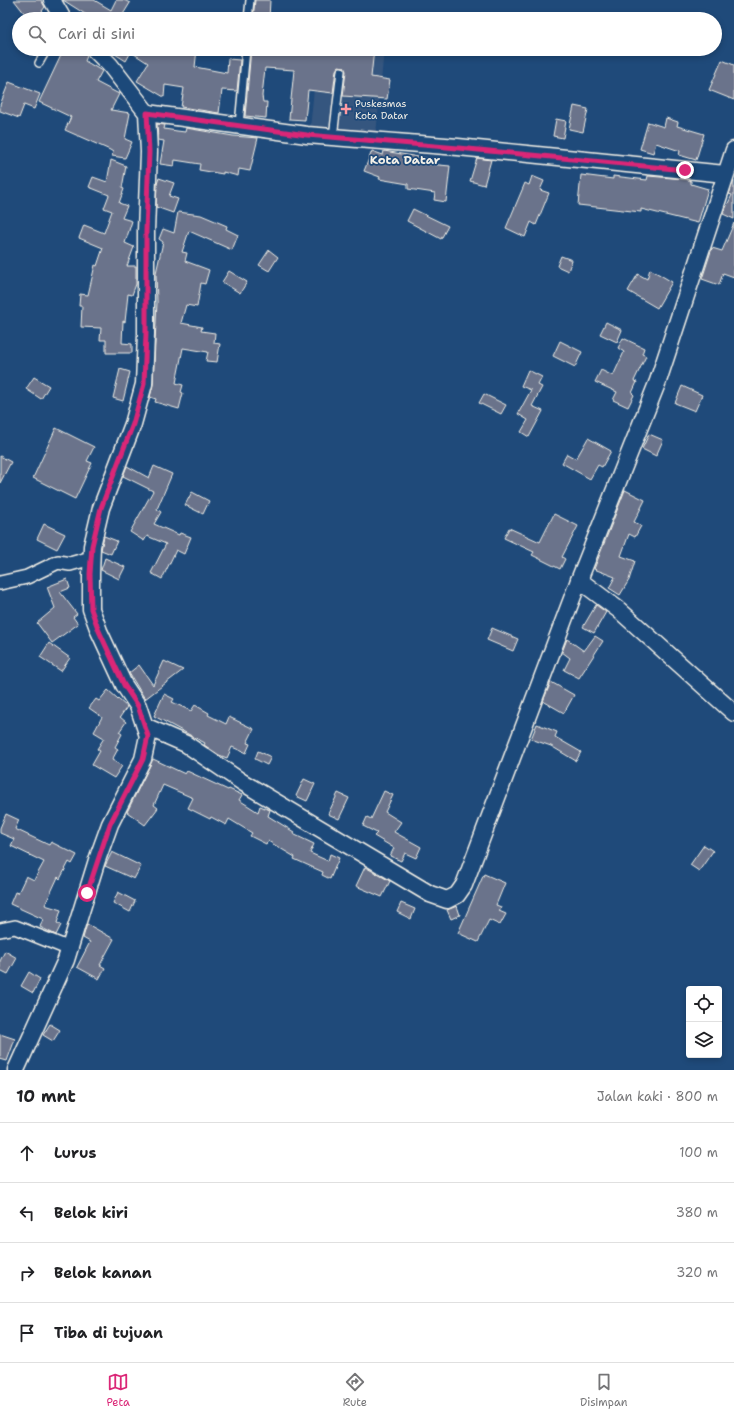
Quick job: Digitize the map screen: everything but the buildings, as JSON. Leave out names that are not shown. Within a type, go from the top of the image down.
[{"type":"street","points":[[52,0],[59,12]]},
{"type":"street","points":[[16,1070],[43,1014],[70,950],[97,860],[110,824],[146,751],[148,736],[147,727],[138,706],[124,685],[99,631],[91,609],[92,546],[101,508],[133,424],[144,384],[146,334],[146,231],[149,152],[147,113],[110,65],[101,56]]},
{"type":"street","points":[[147,113],[307,135],[591,160],[725,174]]},
{"type":"street","points":[[147,727],[186,744],[255,790],[430,894],[447,900],[457,895],[464,885],[580,580],[658,381],[734,150]]},
{"type":"street","points":[[0,583],[27,577],[58,562],[70,564],[91,558]]},
{"type":"street","points":[[580,580],[619,610],[734,713]]},
{"type":"street","points":[[0,930],[15,927],[70,950]]},
{"type":"lane","points":[[249,12],[250,0]]},
{"type":"lane","points":[[39,63],[43,56]]},
{"type":"lane","points":[[239,125],[245,56]]},
{"type":"lane","points":[[333,137],[342,71]]},
{"type":"shaded area","points":[[317,56],[383,56],[376,135],[310,129]]},
{"type":"place","name":"Puskesmas Kota Datar","points":[[346,109]]},
{"type":"district","name":"Kota Datar","points":[[405,160]]},
{"type":"route","points":[[87,893],[110,824],[143,759],[146,751],[148,736],[147,727],[138,706],[124,685],[99,631],[91,609],[90,574],[92,546],[101,508],[133,424],[144,384],[147,274],[146,188],[149,152],[147,113],[307,135],[606,161],[685,170]]}]
